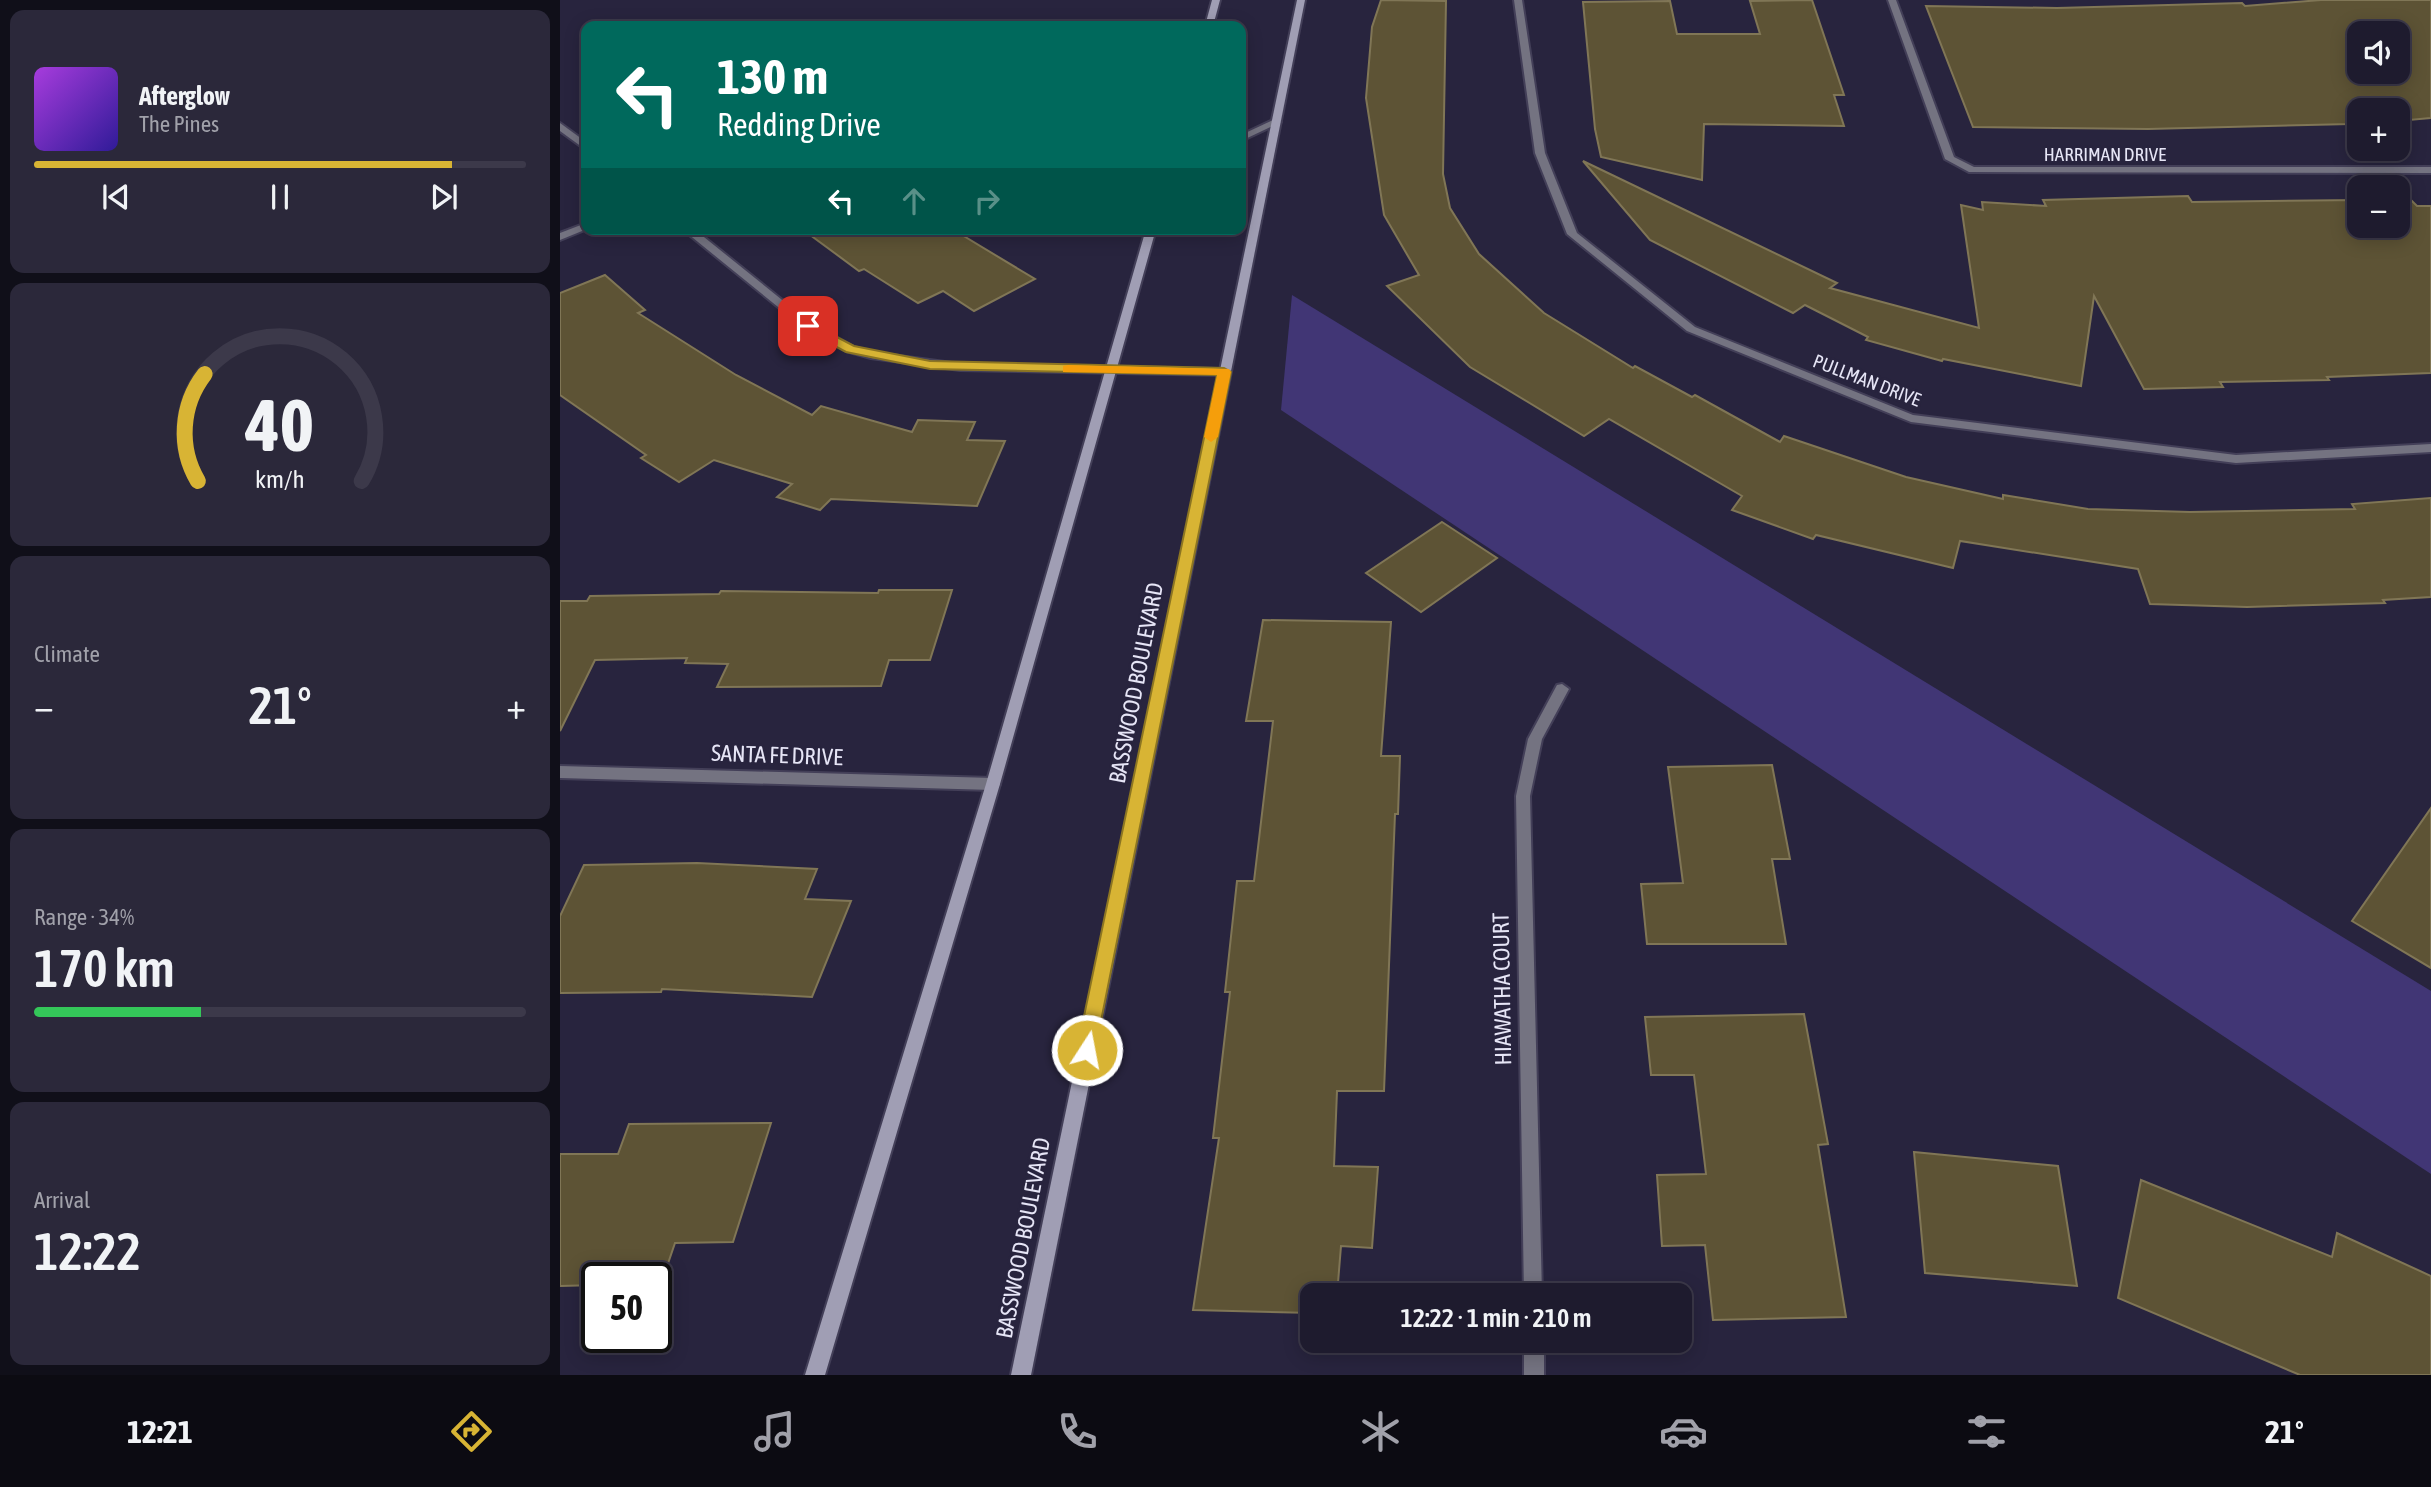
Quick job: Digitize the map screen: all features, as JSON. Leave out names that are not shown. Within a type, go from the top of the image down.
[{"type":"main road","points":[[1210,21],[1216,0]]},
{"type":"main road","name":"BASSWOOD BOULEVARD","points":[[1021,1375],[1301,0]]},
{"type":"main road","points":[[815,1375],[993,784],[1149,235]]},
{"type":"street","name":"PULLMAN DRIVE","points":[[1518,0],[1540,153],[1572,234],[1691,329],[1911,418],[2236,459],[2431,448]]},
{"type":"street","name":"HARRIMAN DRIVE","points":[[1892,0],[1950,159],[1972,170],[2431,170]]},
{"type":"street","points":[[1246,136],[1276,122]]},
{"type":"street","points":[[560,126],[581,144]]},
{"type":"street","points":[[560,237],[581,228]]},
{"type":"street","points":[[694,235],[787,311],[850,349],[930,365],[1224,372]]},
{"type":"street","name":"HIAWATHA COURT","points":[[1533,1283],[1523,796],[1535,739],[1562,689]]},
{"type":"street","name":"SANTA FE DRIVE","points":[[560,772],[993,784]]},
{"type":"street","points":[[1534,1353],[1534,1375]]},
{"type":"shaded area","points":[[1292,295],[2431,991],[2431,1174],[1281,410]]},
{"type":"building","points":[[1381,0],[1446,1],[1443,174],[1450,208],[1479,254],[1544,313],[1633,368],[1635,366],[1692,397],[1695,395],[1780,442],[1784,436],[1906,477],[2003,499],[2003,495],[2088,509],[2190,512],[2355,509],[2352,504],[2431,498],[2431,597],[2383,600],[2385,603],[2247,607],[2150,604],[2138,569],[1960,541],[1953,568],[1816,535],[1813,539],[1732,510],[1742,496],[1609,419],[1584,436],[1470,367],[1387,286],[1419,275],[1384,215],[1366,98],[1372,27]]},
{"type":"building","points":[[1812,0],[1844,95],[1834,95],[1844,126],[1704,124],[1702,180],[1601,157],[1595,129],[1583,2],[1670,1],[1677,34],[1760,34],[1750,1]]},
{"type":"building","points":[[2321,0],[2431,0],[2431,118],[2410,120],[2410,98],[2347,98],[2347,124],[2148,129],[1973,127],[1926,6],[2057,8],[2242,3],[2245,6]]},
{"type":"building","points":[[1583,161],[1837,283],[1830,288],[1979,328],[1961,205],[1983,210],[1982,202],[2046,206],[2043,200],[2188,196],[2192,202],[2347,200],[2347,238],[2410,238],[2411,200],[2417,206],[2431,206],[2431,373],[2327,377],[2329,380],[2220,382],[2223,387],[2144,389],[2094,296],[2081,386],[1943,359],[1942,361],[1866,340],[1868,337],[1805,305],[1793,313],[1650,240]]},
{"type":"building","points":[[810,235],[962,235],[1035,279],[974,311],[943,291],[918,303],[864,269],[859,271]]},
{"type":"building","points":[[605,275],[645,310],[638,313],[736,375],[812,415],[821,406],[912,432],[918,420],[975,422],[967,440],[1005,441],[977,506],[831,499],[820,510],[777,497],[792,484],[714,460],[679,482],[641,458],[646,455],[560,395],[560,293]]},
{"type":"building","points":[[1442,522],[1497,558],[1421,612],[1366,573]]},
{"type":"building","points":[[879,590],[952,590],[930,660],[889,660],[881,686],[717,687],[728,664],[685,663],[687,658],[595,660],[560,731],[560,601],[587,601],[590,596],[719,594],[721,591],[878,593]]},
{"type":"building","points":[[1263,620],[1391,622],[1381,756],[1400,756],[1398,814],[1395,814],[1384,1091],[1337,1091],[1334,1166],[1378,1167],[1372,1248],[1341,1246],[1338,1283],[1300,1283],[1300,1313],[1193,1310],[1219,1138],[1213,1138],[1230,992],[1225,992],[1237,881],[1254,881],[1273,721],[1246,721]]},
{"type":"building","points":[[1772,765],[1790,859],[1772,859],[1786,944],[1647,944],[1641,884],[1683,883],[1668,767]]},
{"type":"building","points":[[2431,808],[2431,968],[2352,921]]},
{"type":"building","points":[[697,863],[817,869],[805,899],[851,901],[812,997],[662,989],[661,992],[560,993],[560,916],[584,865]]},
{"type":"building","points":[[1804,1014],[1828,1144],[1818,1145],[1846,1317],[1713,1320],[1705,1245],[1662,1246],[1657,1175],[1706,1174],[1694,1075],[1651,1075],[1645,1017]]},
{"type":"building","points":[[771,1123],[733,1242],[675,1243],[669,1262],[581,1262],[581,1285],[560,1286],[560,1154],[618,1154],[629,1124]]},
{"type":"building","points":[[1914,1152],[2058,1166],[2077,1286],[1925,1273]]},
{"type":"building","points":[[2141,1180],[2332,1257],[2337,1233],[2431,1276],[2431,1375],[2300,1375],[2118,1298]]},
{"type":"slow traffic","points":[[1068,369],[1224,372],[1211,437]]},
{"type":"route","points":[[808,326],[850,349],[930,365],[1224,372],[1087,1050]]}]
